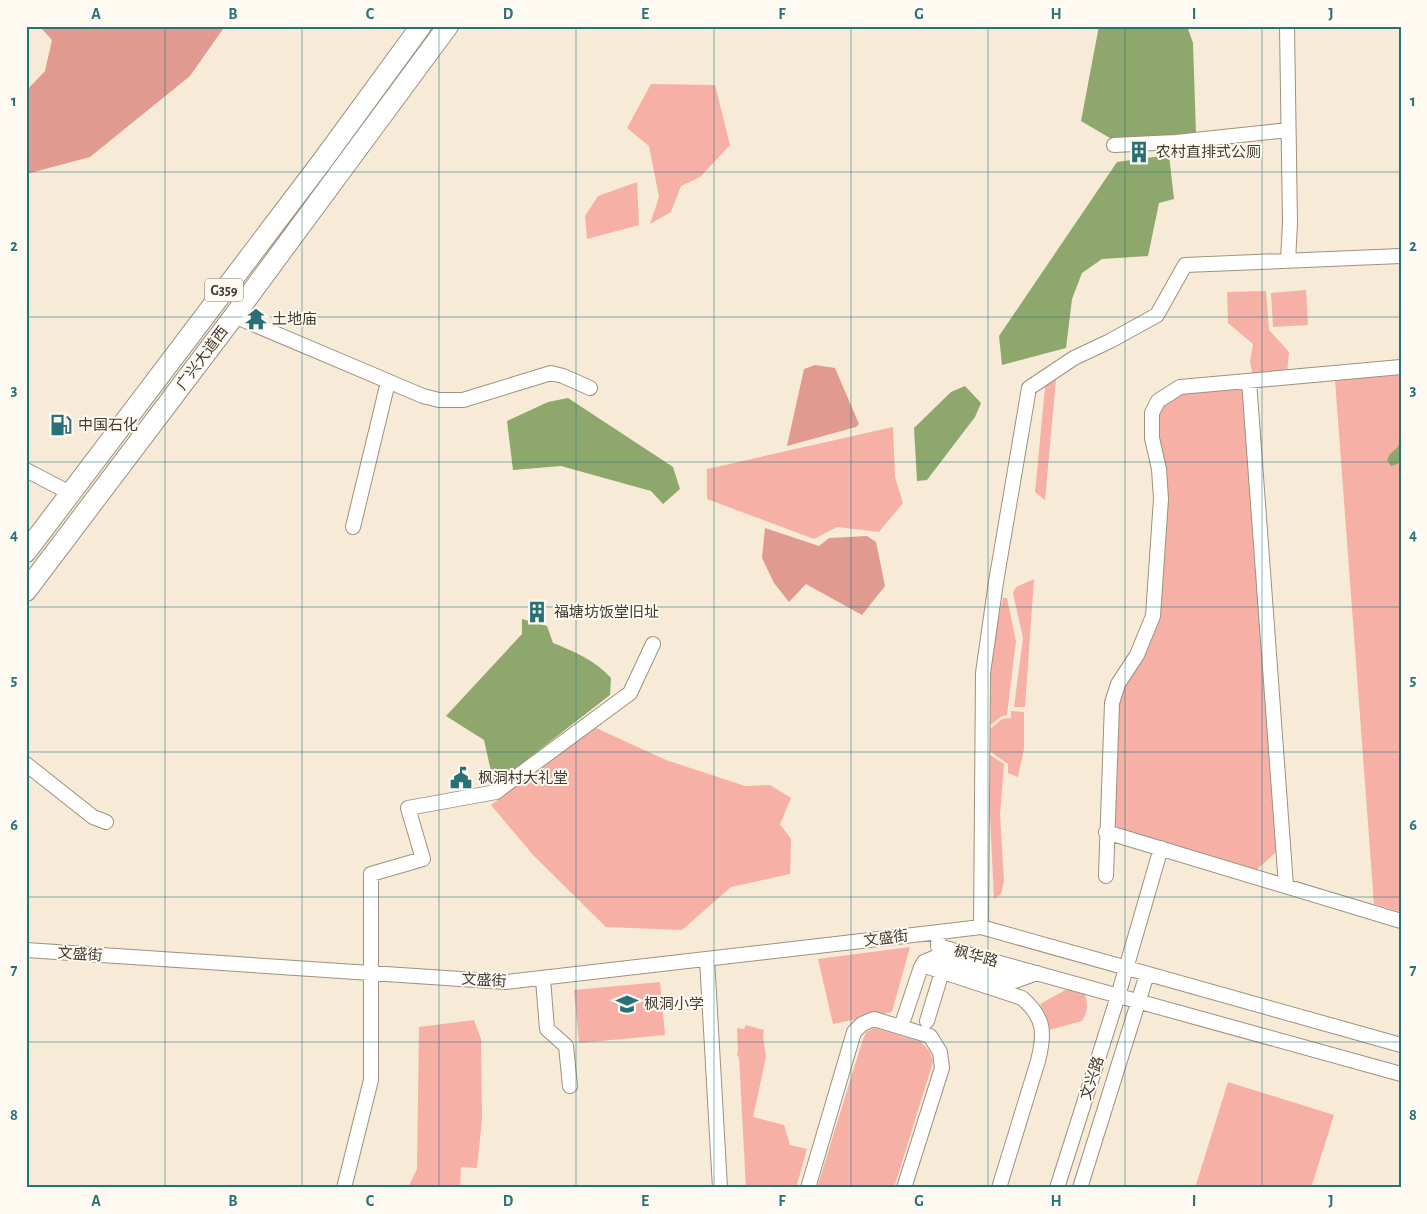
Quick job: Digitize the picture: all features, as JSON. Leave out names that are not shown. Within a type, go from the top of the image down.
[{"type":"highway","name":"广兴大道西","points":[[26,552],[317,168],[420,26]]},
{"type":"highway","name":"广兴大道西","points":[[26,591],[234,316],[448,26]]},
{"type":"street","points":[[1287,26],[1290,223],[1288,261]]},
{"type":"street","points":[[1114,145],[1176,142],[1288,130]]},
{"type":"street","points":[[981,927],[983,673],[996,582],[1029,388],[1074,358],[1110,342],[1157,315],[1185,265],[1401,256]]},
{"type":"street","points":[[234,316],[388,382],[438,400],[463,400],[551,373],[563,376],[590,388]]},
{"type":"street","points":[[1106,876],[1106,832],[1112,703],[1118,684],[1137,655],[1153,616],[1161,499],[1159,469],[1152,438],[1152,413],[1158,401],[1180,387],[1401,367]]},
{"type":"street","points":[[1249,381],[1286,886]]},
{"type":"street","points":[[352,527],[388,382]]},
{"type":"street","points":[[26,470],[70,493]]},
{"type":"street","points":[[344,1188],[371,1080],[371,874],[423,860],[408,808],[496,792],[630,693],[653,644]]},
{"type":"street","points":[[26,764],[93,817],[106,822]]},
{"type":"street","points":[[1106,832],[1401,921]]},
{"type":"street","name":"文兴路","points":[[1057,1188],[1118,996],[1161,848]]},
{"type":"street","name":"枫华路","points":[[1401,1045],[981,927],[939,932],[938,946],[1401,1074]]},
{"type":"street","name":"文盛街","points":[[26,950],[496,982],[543,979],[939,932]]},
{"type":"street","points":[[901,1027],[922,965],[930,959],[936,958],[1015,981],[1037,973]]},
{"type":"street","points":[[707,959],[720,1188]]},
{"type":"street","points":[[922,965],[1022,998],[1031,1006],[1040,1022],[1043,1040],[1040,1054],[1000,1188]]},
{"type":"street","points":[[928,1020],[942,972]]},
{"type":"street","name":"文兴路","points":[[1080,1188],[1147,974]]},
{"type":"street","points":[[543,979],[547,1029],[566,1046],[570,1086]]},
{"type":"street","points":[[808,1188],[854,1032],[862,1024],[874,1019],[930,1036],[940,1052],[942,1068],[904,1188]]},
{"type":"shaded area","points":[[39,26],[225,26],[190,76],[90,157],[26,174],[26,91],[45,71],[52,40]]},
{"type":"shaded area","points":[[1099,26],[1187,26],[1193,43],[1196,134],[1115,141],[1081,121]]},
{"type":"shaded area","points":[[651,84],[715,85],[730,145],[700,177],[681,186],[671,212],[650,224],[659,197],[649,146],[627,128]]},
{"type":"shaded area","points":[[1169,155],[1174,199],[1159,203],[1148,256],[1102,259],[1082,273],[1072,299],[1066,348],[1002,365],[999,336],[1117,162]]},
{"type":"shaded area","points":[[637,182],[639,225],[587,239],[585,216],[598,196]]},
{"type":"shaded area","points":[[1306,290],[1308,325],[1273,327],[1271,293]]},
{"type":"shaded area","points":[[1266,291],[1269,330],[1289,352],[1287,373],[1253,376],[1250,362],[1253,344],[1228,323],[1227,292]]},
{"type":"shaded area","points":[[815,365],[835,368],[859,424],[856,427],[787,446],[804,369]]},
{"type":"shaded area","points":[[1401,374],[1401,912],[1374,904],[1335,380]]},
{"type":"shaded area","points":[[1050,378],[1056,379],[1045,500],[1035,492],[1045,388],[1046,382]]},
{"type":"shaded area","points":[[965,386],[981,403],[975,417],[927,480],[917,481],[914,428],[951,392]]},
{"type":"shaded area","points":[[1244,386],[1276,852],[1254,872],[1112,828],[1118,707],[1124,687],[1159,618],[1156,424],[1158,409],[1181,391]]},
{"type":"shaded area","points":[[568,398],[673,467],[680,489],[663,504],[651,491],[561,466],[513,470],[507,421],[548,402]]},
{"type":"shaded area","points":[[893,427],[895,477],[903,503],[879,532],[837,527],[814,539],[707,499],[707,469]]},
{"type":"shaded area","points":[[1401,440],[1401,462],[1391,466],[1387,460]]},
{"type":"shaded area","points":[[765,528],[819,546],[829,538],[867,536],[876,542],[885,586],[862,615],[806,584],[789,602],[774,583],[762,558]]},
{"type":"shaded area","points":[[1034,579],[1025,707],[1014,707],[1023,638],[1013,593],[1016,587]]},
{"type":"shaded area","points":[[1003,598],[1007,598],[1016,641],[1007,715],[1002,716],[989,726],[989,662]]},
{"type":"shaded area","points":[[522,619],[547,626],[553,643],[584,657],[605,672],[611,678],[610,695],[494,785],[484,740],[446,716],[522,634]]},
{"type":"shaded area","points":[[1011,711],[1024,712],[1024,749],[1018,777],[1008,773],[1008,764],[988,750],[989,730],[1002,719],[1011,718]]},
{"type":"shaded area","points":[[594,727],[666,760],[745,786],[770,785],[791,798],[780,824],[791,839],[790,874],[731,887],[682,930],[606,927],[534,856],[491,805]]},
{"type":"shaded area","points":[[987,753],[1004,764],[1000,815],[1004,881],[1001,894],[994,899]]},
{"type":"shaded area","points":[[910,947],[892,1012],[833,1024],[818,959]]},
{"type":"shaded area","points":[[660,982],[665,1035],[579,1043],[574,990]]},
{"type":"shaded area","points":[[1071,987],[1083,990],[1086,998],[1086,1013],[1082,1021],[1049,1030],[1048,1021],[1040,1004]]},
{"type":"shaded area","points":[[474,1020],[481,1039],[482,1120],[477,1168],[461,1167],[460,1188],[408,1188],[417,1169],[419,1027]]},
{"type":"shaded area","points":[[746,1025],[764,1030],[766,1057],[753,1117],[784,1125],[790,1145],[807,1149],[796,1188],[746,1188],[739,1057],[737,1056],[737,1028],[744,1029]]},
{"type":"shaded area","points":[[875,1028],[921,1042],[930,1052],[933,1062],[894,1188],[817,1188],[862,1042],[866,1032]]},
{"type":"shaded area","points":[[1228,1082],[1334,1115],[1311,1188],[1195,1188]]},
{"type":"place","name":"农村直排式公厕","points":[[1139,152]]},
{"type":"place","name":"土地庙","points":[[256,319]]},
{"type":"place","name":"中国石化","points":[[61,425]]},
{"type":"place","name":"福塘坊饭堂旧址","points":[[537,612]]},
{"type":"place","name":"枫洞村大礼堂","points":[[461,778]]},
{"type":"place","name":"枫洞小学","points":[[627,1004]]}]
